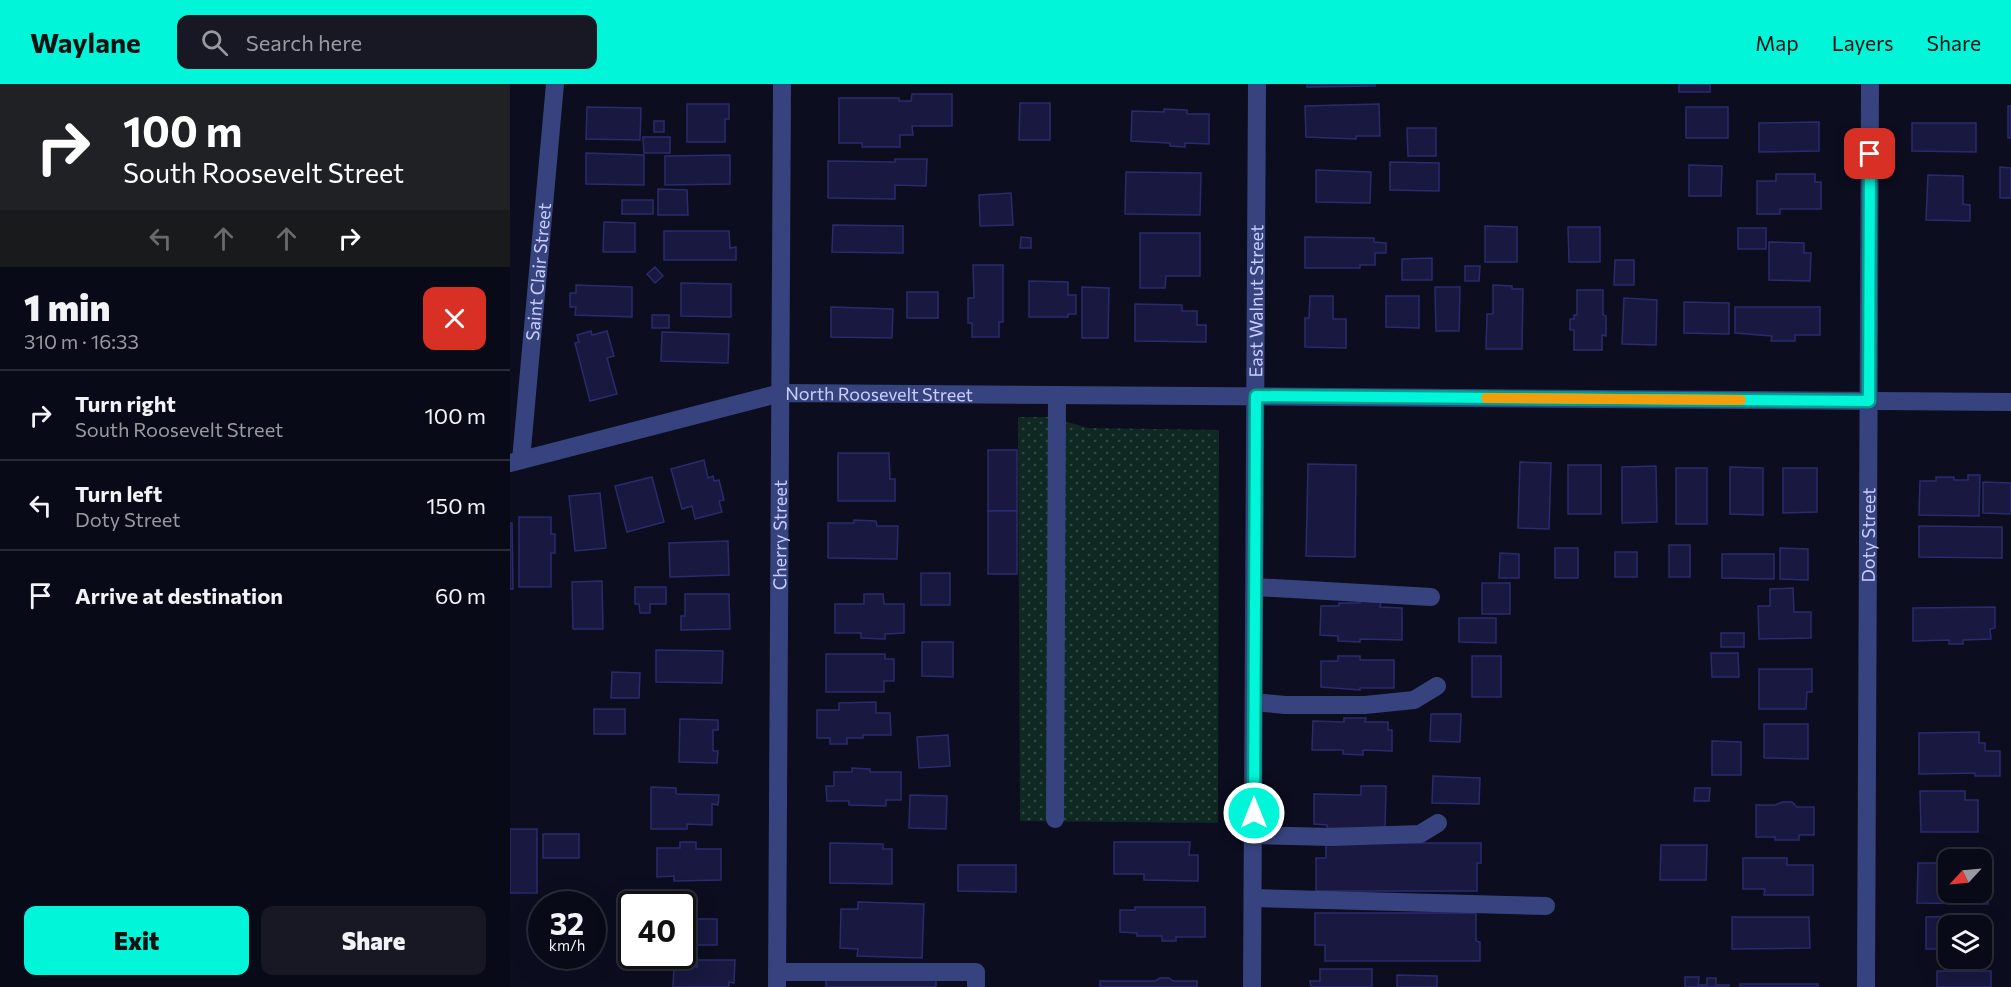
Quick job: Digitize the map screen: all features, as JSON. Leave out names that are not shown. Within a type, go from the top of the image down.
[{"type":"street","name":"Saint Clair Street","points":[[515,462],[555,84]]},
{"type":"street","name":"Cherry Street","points":[[777,979],[782,84]]},
{"type":"street","name":"East Walnut Street","points":[[1252,987],[1257,84]]},
{"type":"street","name":"Doty Street","points":[[1866,987],[1870,84]]},
{"type":"street","name":"North Roosevelt Street","points":[[515,462],[781,393],[2011,402]]},
{"type":"street","points":[[1055,819],[1057,395]]},
{"type":"street","points":[[1255,587],[1431,597]]},
{"type":"street","points":[[1254,702],[1285,705],[1365,705],[1414,700],[1437,686]]},
{"type":"street","points":[[1253,835],[1331,837],[1420,834],[1438,823]]},
{"type":"street","points":[[1253,898],[1546,906]]},
{"type":"street","points":[[777,979],[976,972],[976,987]]},
{"type":"green space","points":[[1018,417],[1051,417],[1088,428],[1219,430],[1218,823],[1020,821]]},
{"type":"building","points":[[1307,84],[1375,84],[1375,86],[1307,87]]},
{"type":"building","points":[[1679,84],[1710,84],[1710,92],[1679,92]]},
{"type":"building","points":[[912,94],[952,94],[952,126],[912,126],[913,135],[900,135],[900,147],[862,147],[862,143],[839,143],[839,98],[899,98],[899,101],[911,101]]},
{"type":"building","points":[[1020,103],[1050,103],[1050,140],[1019,140]]},
{"type":"building","points":[[687,104],[729,104],[729,119],[725,119],[725,142],[687,142]]},
{"type":"building","points":[[1379,104],[1380,136],[1356,136],[1356,139],[1306,137],[1305,106]]},
{"type":"building","points":[[2008,106],[2011,106],[2011,138],[2008,138]]},
{"type":"building","points":[[587,107],[641,108],[640,140],[586,139]]},
{"type":"building","points":[[1686,107],[1728,107],[1728,138],[1686,138]]},
{"type":"building","points":[[1164,109],[1187,110],[1187,114],[1209,114],[1209,144],[1185,143],[1185,147],[1170,146],[1170,143],[1131,141],[1132,111],[1164,112]]},
{"type":"building","points":[[654,121],[664,121],[664,132],[654,132]]},
{"type":"building","points":[[1819,122],[1819,151],[1759,152],[1759,123]]},
{"type":"building","points":[[1912,123],[1976,123],[1976,152],[1912,151]]},
{"type":"building","points":[[1407,128],[1436,128],[1436,156],[1408,156]]},
{"type":"building","points":[[643,137],[670,137],[670,153],[644,153]]},
{"type":"building","points":[[586,153],[644,155],[644,185],[586,184]]},
{"type":"building","points":[[730,155],[730,184],[665,185],[665,156]]},
{"type":"building","points":[[895,159],[927,159],[926,186],[895,185],[895,199],[828,198],[828,161],[895,162]]},
{"type":"building","points":[[1390,162],[1439,163],[1439,191],[1390,190]]},
{"type":"building","points":[[1689,165],[1722,166],[1721,196],[1689,196]]},
{"type":"building","points":[[2000,167],[2011,168],[2011,198],[2000,198]]},
{"type":"building","points":[[1316,170],[1371,172],[1370,203],[1316,202]]},
{"type":"building","points":[[1126,172],[1201,173],[1200,215],[1125,214]]},
{"type":"building","points":[[1776,174],[1815,174],[1815,182],[1821,182],[1821,209],[1780,209],[1780,214],[1757,214],[1757,181],[1776,181]]},
{"type":"building","points":[[1928,175],[1963,176],[1963,204],[1970,205],[1970,221],[1926,220]]},
{"type":"building","points":[[658,189],[687,190],[688,215],[658,215]]},
{"type":"building","points":[[1011,193],[1013,225],[980,226],[979,195]]},
{"type":"building","points":[[622,200],[653,200],[653,214],[622,214]]},
{"type":"building","points":[[604,222],[635,223],[635,252],[603,252]]},
{"type":"building","points":[[833,225],[903,226],[903,253],[832,252]]},
{"type":"building","points":[[1485,226],[1517,227],[1517,262],[1485,262]]},
{"type":"building","points":[[1568,227],[1600,227],[1600,262],[1569,262]]},
{"type":"building","points":[[1738,228],[1766,228],[1766,249],[1738,249]]},
{"type":"building","points":[[664,231],[729,231],[730,248],[736,247],[736,260],[664,260]]},
{"type":"building","points":[[1140,233],[1200,233],[1200,276],[1166,276],[1165,288],[1140,288]]},
{"type":"building","points":[[1021,237],[1031,238],[1031,248],[1020,248]]},
{"type":"building","points":[[1305,237],[1374,238],[1374,242],[1386,243],[1386,253],[1375,253],[1375,265],[1360,265],[1360,268],[1305,268]]},
{"type":"building","points":[[1769,242],[1804,243],[1804,253],[1811,253],[1810,281],[1769,280]]},
{"type":"building","points":[[1432,258],[1432,280],[1402,280],[1402,259]]},
{"type":"building","points":[[1615,260],[1634,260],[1634,285],[1614,285]]},
{"type":"building","points":[[973,265],[1003,265],[1003,322],[999,322],[999,337],[972,337],[972,323],[968,323],[968,298],[974,298]]},
{"type":"building","points":[[1465,266],[1480,266],[1479,281],[1465,281]]},
{"type":"building","points":[[655,267],[663,276],[655,283],[647,274]]},
{"type":"building","points":[[1029,281],[1068,282],[1068,295],[1076,295],[1076,314],[1068,314],[1068,317],[1029,317]]},
{"type":"building","points":[[681,283],[731,284],[731,317],[681,316]]},
{"type":"building","points":[[576,285],[632,287],[632,317],[575,315],[576,307],[570,307],[570,293],[576,293]]},
{"type":"building","points":[[1493,285],[1523,289],[1522,349],[1486,349],[1487,314],[1493,314]]},
{"type":"building","points":[[1082,287],[1109,288],[1108,338],[1082,338]]},
{"type":"building","points":[[1435,287],[1460,287],[1459,331],[1436,331]]},
{"type":"building","points":[[1577,290],[1603,290],[1606,336],[1602,335],[1602,350],[1574,350],[1574,330],[1570,330],[1570,319],[1574,319],[1574,315],[1577,315]]},
{"type":"building","points":[[907,292],[938,292],[938,318],[907,318]]},
{"type":"building","points":[[1310,296],[1333,296],[1333,319],[1346,319],[1346,348],[1305,347],[1305,318],[1309,318]]},
{"type":"building","points":[[1386,296],[1419,296],[1419,328],[1386,327]]},
{"type":"building","points":[[1624,298],[1657,300],[1656,345],[1622,344]]},
{"type":"building","points":[[1684,302],[1729,303],[1729,334],[1684,333]]},
{"type":"building","points":[[1135,304],[1182,305],[1182,311],[1197,311],[1197,325],[1206,325],[1206,342],[1135,341]]},
{"type":"building","points":[[831,307],[893,309],[892,338],[831,337]]},
{"type":"building","points":[[1735,307],[1820,307],[1820,335],[1795,335],[1795,341],[1771,341],[1772,336],[1735,333]]},
{"type":"building","points":[[652,315],[669,315],[669,328],[652,328]]},
{"type":"building","points":[[591,331],[592,335],[607,331],[614,356],[607,358],[617,394],[590,401],[575,343],[579,342],[577,335]]},
{"type":"building","points":[[662,332],[729,334],[728,363],[661,361]]},
{"type":"building","points":[[988,450],[1017,450],[1017,511],[988,511]]},
{"type":"building","points":[[838,453],[889,453],[890,479],[895,479],[895,501],[838,501]]},
{"type":"building","points":[[704,460],[708,478],[713,476],[714,481],[719,480],[724,500],[719,501],[722,512],[695,519],[692,506],[682,509],[671,469]]},
{"type":"building","points":[[1520,462],[1551,463],[1549,529],[1518,528]]},
{"type":"building","points":[[1308,464],[1356,465],[1355,557],[1306,556]]},
{"type":"building","points":[[1568,465],[1601,465],[1601,514],[1568,514]]},
{"type":"building","points":[[1656,466],[1657,522],[1622,523],[1622,467]]},
{"type":"building","points":[[1730,467],[1763,468],[1763,515],[1730,514]]},
{"type":"building","points":[[1676,468],[1707,468],[1707,524],[1676,524]]},
{"type":"building","points":[[1783,468],[1817,468],[1817,512],[1783,513]]},
{"type":"building","points":[[1968,475],[1980,475],[1979,516],[1919,515],[1920,481],[1936,481],[1936,477],[1968,480]]},
{"type":"building","points":[[652,477],[664,522],[627,532],[615,486]]},
{"type":"building","points":[[1983,482],[2011,483],[2011,514],[1983,513]]},
{"type":"building","points":[[600,493],[606,548],[575,551],[569,496]]},
{"type":"building","points":[[988,511],[1017,511],[1017,574],[988,574]]},
{"type":"building","points":[[519,517],[551,517],[551,534],[555,534],[555,553],[551,553],[551,587],[519,587]]},
{"type":"building","points":[[854,520],[876,521],[877,526],[898,526],[897,559],[828,558],[828,523],[854,523]]},
{"type":"building","points":[[510,523],[512,523],[513,589],[510,589]]},
{"type":"building","points":[[1919,526],[2002,527],[2002,558],[1919,557]]},
{"type":"building","points":[[728,541],[729,575],[670,577],[669,543]]},
{"type":"building","points":[[1669,545],[1690,545],[1690,577],[1669,577]]},
{"type":"building","points":[[1555,548],[1578,548],[1578,578],[1555,578]]},
{"type":"building","points":[[1780,548],[1808,549],[1808,580],[1780,579]]},
{"type":"building","points":[[1615,552],[1637,552],[1637,577],[1615,577]]},
{"type":"building","points":[[1500,553],[1519,554],[1519,578],[1499,578]]},
{"type":"building","points":[[1722,554],[1774,554],[1774,579],[1722,578]]},
{"type":"building","points":[[921,573],[950,573],[950,605],[921,605]]},
{"type":"building","points":[[602,581],[603,629],[573,629],[572,582]]},
{"type":"building","points":[[1482,583],[1510,583],[1510,614],[1482,614]]},
{"type":"building","points":[[635,587],[666,587],[666,604],[650,604],[650,613],[640,613],[639,604],[635,604]]},
{"type":"building","points":[[1793,588],[1794,612],[1811,612],[1811,638],[1759,639],[1758,606],[1770,606],[1770,589]]},
{"type":"building","points":[[685,594],[729,594],[730,629],[681,630],[681,616],[685,616]]},
{"type":"building","points":[[864,594],[883,594],[884,604],[904,604],[904,633],[885,634],[885,639],[861,638],[861,633],[835,633],[835,604],[864,604]]},
{"type":"building","points":[[1360,601],[1381,602],[1380,607],[1402,608],[1402,640],[1338,641],[1338,636],[1320,635],[1321,606],[1339,606],[1339,603],[1360,603]]},
{"type":"building","points":[[1995,607],[1995,628],[1990,629],[1991,639],[1963,640],[1963,644],[1949,644],[1949,640],[1913,641],[1913,608]]},
{"type":"building","points":[[1459,618],[1496,618],[1496,643],[1459,642]]},
{"type":"building","points":[[1721,633],[1744,633],[1744,647],[1721,647]]},
{"type":"building","points":[[922,642],[953,642],[953,677],[922,676]]},
{"type":"building","points":[[656,650],[723,651],[722,683],[656,682]]},
{"type":"building","points":[[1711,653],[1738,653],[1739,677],[1712,677]]},
{"type":"building","points":[[826,654],[885,654],[885,659],[894,659],[894,681],[884,681],[884,692],[826,692]]},
{"type":"building","points":[[1338,656],[1360,656],[1360,660],[1394,660],[1394,688],[1360,688],[1360,690],[1321,687],[1321,661],[1338,661]]},
{"type":"building","points":[[1472,656],[1501,656],[1501,697],[1472,697]]},
{"type":"building","points":[[1759,669],[1812,669],[1812,692],[1807,692],[1806,709],[1759,709]]},
{"type":"building","points":[[612,672],[640,673],[639,698],[611,698]]},
{"type":"building","points":[[876,702],[876,713],[890,713],[891,735],[863,735],[863,738],[847,738],[847,744],[830,744],[830,738],[817,738],[817,710],[839,710],[839,703]]},
{"type":"building","points":[[594,709],[625,709],[625,734],[594,734]]},
{"type":"building","points":[[1431,714],[1461,714],[1460,742],[1430,741]]},
{"type":"building","points":[[1344,718],[1366,718],[1365,722],[1388,722],[1388,730],[1392,730],[1392,751],[1363,750],[1363,755],[1343,754],[1343,750],[1312,750],[1313,721],[1344,722]]},
{"type":"building","points":[[680,719],[718,720],[718,730],[713,730],[713,751],[718,751],[717,763],[679,762]]},
{"type":"building","points":[[1764,724],[1808,724],[1808,759],[1764,758]]},
{"type":"building","points":[[1979,732],[1979,743],[1985,743],[1985,751],[2000,751],[2000,776],[1975,776],[1975,773],[1919,774],[1919,733]]},
{"type":"building","points":[[948,735],[950,766],[919,768],[917,737]]},
{"type":"building","points":[[1712,741],[1741,742],[1741,775],[1712,775]]},
{"type":"building","points":[[852,768],[870,769],[870,772],[901,772],[901,800],[886,800],[886,806],[849,805],[849,801],[827,801],[826,786],[834,786],[834,772],[852,772]]},
{"type":"building","points":[[1433,776],[1480,778],[1479,804],[1432,803]]},
{"type":"building","points":[[1361,786],[1386,786],[1385,829],[1327,828],[1327,825],[1314,824],[1314,794],[1361,795]]},
{"type":"building","points":[[651,787],[676,788],[676,794],[719,795],[718,805],[712,804],[712,825],[687,824],[687,829],[651,829]]},
{"type":"building","points":[[1695,788],[1710,788],[1709,801],[1694,801]]},
{"type":"building","points":[[1920,791],[1965,791],[1965,800],[1978,800],[1978,832],[1921,832]]},
{"type":"building","points":[[910,795],[947,796],[946,829],[909,828]]},
{"type":"building","points":[[1792,802],[1797,807],[1814,807],[1814,835],[1799,835],[1799,840],[1756,837],[1756,805],[1775,805]]},
{"type":"building","points":[[510,829],[537,829],[537,891],[510,893]]},
{"type":"building","points":[[543,834],[579,834],[579,858],[543,858]]},
{"type":"building","points":[[680,842],[696,842],[696,849],[721,849],[721,880],[674,881],[674,876],[657,877],[657,848],[680,848]]},
{"type":"building","points":[[1114,842],[1190,842],[1189,855],[1198,855],[1198,881],[1144,880],[1144,874],[1114,874]]},
{"type":"building","points":[[830,843],[883,844],[883,849],[892,849],[892,884],[830,883]]},
{"type":"building","points":[[1326,843],[1481,843],[1481,863],[1477,863],[1477,891],[1316,891],[1316,858],[1326,858]]},
{"type":"building","points":[[1661,845],[1707,845],[1706,880],[1660,880]]},
{"type":"building","points":[[1743,858],[1787,858],[1787,865],[1813,865],[1813,895],[1764,895],[1765,889],[1743,889]]},
{"type":"building","points":[[1918,863],[1938,863],[1938,903],[1988,904],[1917,903]]},
{"type":"building","points":[[958,865],[1016,865],[1016,892],[958,891]]},
{"type":"building","points":[[858,902],[924,904],[922,958],[857,956],[858,949],[840,948],[841,909],[858,909]]},
{"type":"building","points":[[1135,907],[1205,907],[1205,937],[1176,937],[1176,941],[1162,941],[1162,936],[1137,936],[1137,933],[1120,932],[1120,910],[1135,910]]},
{"type":"building","points":[[1315,913],[1476,913],[1476,941],[1480,942],[1480,961],[1325,961],[1325,945],[1315,945]]},
{"type":"building","points":[[1732,917],[1809,917],[1810,948],[1732,949]]},
{"type":"building","points":[[1926,917],[1938,917],[1938,949],[1926,949]]},
{"type":"building","points":[[696,919],[717,919],[717,945],[696,945]]},
{"type":"building","points":[[697,960],[735,960],[734,983],[729,982],[729,987],[673,987],[674,969],[696,969]]},
{"type":"building","points":[[1320,969],[1372,969],[1372,987],[1311,987],[1310,981],[1320,981]]},
{"type":"building","points":[[1937,971],[1991,971],[1991,987],[1937,987]]},
{"type":"building","points":[[1397,975],[1437,976],[1437,987],[1397,987]]},
{"type":"building","points":[[826,977],[936,978],[936,987],[826,987]]},
{"type":"building","points":[[1685,977],[1699,977],[1698,987],[1685,987]]},
{"type":"building","points":[[1160,978],[1169,978],[1173,981],[1197,981],[1197,987],[1100,987],[1100,981],[1155,981]]},
{"type":"building","points":[[1707,978],[1716,978],[1716,985],[1729,985],[1729,987],[1700,987],[1700,985],[1707,985]]},
{"type":"building","points":[[1740,984],[1818,984],[1818,987],[1740,987]]},
{"type":"slow traffic","points":[[1486,398],[1741,400]]},
{"type":"route","points":[[1254,813],[1256,396],[1869,401],[1870,154]]}]
